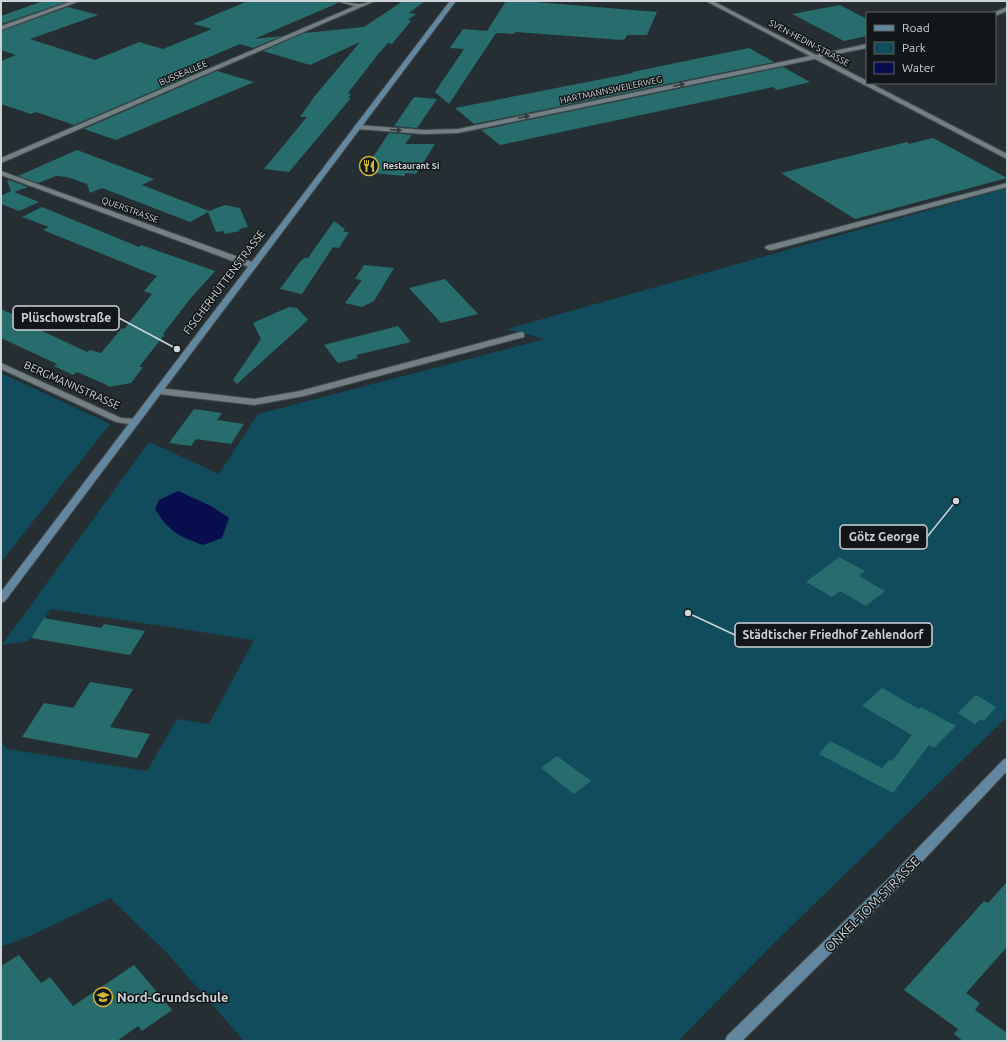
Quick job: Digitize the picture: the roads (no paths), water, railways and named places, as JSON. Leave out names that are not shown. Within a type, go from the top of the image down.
[{"type":"street","points":[[1,28],[77,1]]},
{"type":"street","points":[[338,1],[360,6]]},
{"type":"street","name":"BUSSEALLEE","points":[[1,161],[372,1]]},
{"type":"street","name":"FISCHERHÜTTENSTRASSE","points":[[1,599],[453,1]]},
{"type":"street","name":"SVEN-HEDIN-STRASSE","points":[[709,1],[866,82]]},
{"type":"street","points":[[996,14],[1007,9]]},
{"type":"street","name":"HARTMANNSWEILERWEG","points":[[357,127],[424,132],[458,131],[866,46]]},
{"type":"street","name":"SVEN-HEDIN-STRASSE","points":[[869,84],[1007,157]]},
{"type":"street","name":"QUERSTRASSE","points":[[1,173],[252,265]]},
{"type":"street","points":[[769,248],[1007,185]]},
{"type":"street","points":[[159,391],[254,402],[301,394],[521,336]]},
{"type":"street","name":"BERGMANNSTRASSE","points":[[1,366],[118,420],[135,422]]},
{"type":"street","name":"ONKEL-TOM-STRASSE","points":[[732,1041],[897,879],[1007,763]]},
{"type":"water","points":[[178,491],[211,506],[229,518],[222,538],[203,545],[181,536],[165,523],[155,509],[159,500]]},
{"type":"place","name":"Restaurant Si","points":[[369,166]]},
{"type":"place","name":"Plüschowstraße","points":[[177,349]]},
{"type":"place","name":"Götz George","points":[[956,501]]},
{"type":"place","name":"Städtischer Friedhof Zehlendorf","points":[[688,613]]},
{"type":"place","name":"Nord-Grundschule","points":[[103,997]]}]
